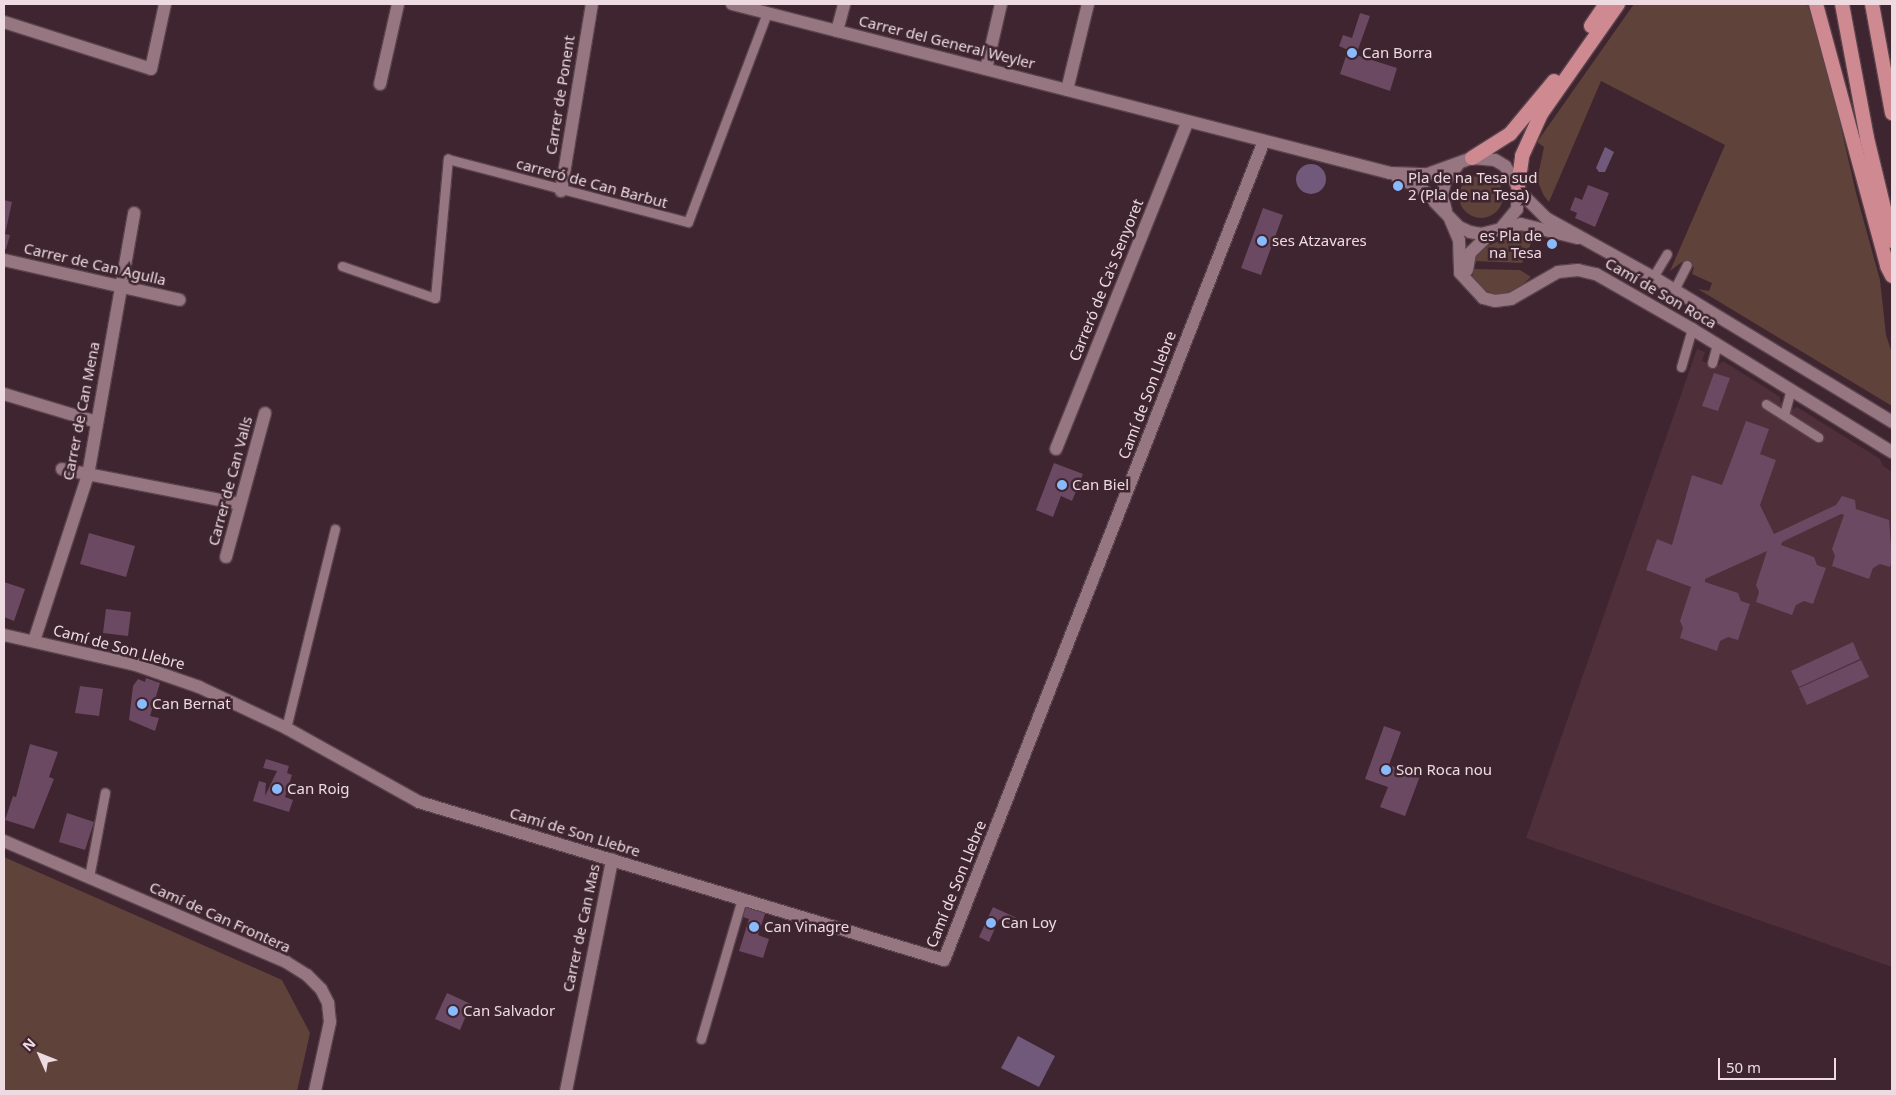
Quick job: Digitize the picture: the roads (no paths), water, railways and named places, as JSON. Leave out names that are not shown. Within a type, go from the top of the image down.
[{"type":"highway","points":[[1466,161],[1502,141],[1528,115],[1606,4]]},
{"type":"highway","points":[[1518,186],[1522,156],[1541,114],[1618,4]]},
{"type":"highway","points":[[1816,4],[1886,266],[1892,276]]},
{"type":"highway","points":[[1842,4],[1867,138],[1892,241]]},
{"type":"highway","points":[[1872,4],[1892,113]]},
{"type":"street","points":[[4,22],[151,69],[165,4]]},
{"type":"street","points":[[380,84],[398,4]]},
{"type":"street","name":"Carrer de Ponent","points":[[561,191],[592,4]]},
{"type":"street","name":"Carrer del General Weyler","points":[[732,4],[1067,90],[1187,123],[1390,173]]},
{"type":"street","points":[[837,31],[844,4]]},
{"type":"street","points":[[986,69],[1001,4]]},
{"type":"street","points":[[1067,90],[1088,4]]},
{"type":"street","name":"Carreró de Ca's Senyoret","points":[[1056,449],[1187,123]]},
{"type":"street","name":"Camí de Son Llebre","points":[[4,635],[136,665],[199,687],[286,728],[419,802],[944,960],[1264,141]]},
{"type":"street","points":[[1390,173],[1428,174],[1484,157],[1500,163],[1513,175],[1518,186],[1537,212],[1577,238],[1653,277],[1892,422]]},
{"type":"street","points":[[1450,218],[1444,207],[1445,182],[1466,161]]},
{"type":"street","points":[[1390,173],[1421,188],[1450,218],[1470,232],[1528,224],[1577,238]]},
{"type":"street","points":[[1468,283],[1470,253],[1517,209],[1518,186]]},
{"type":"street","name":"Carrer de Can Mena","points":[[34,641],[88,475],[96,422],[123,287],[134,213]]},
{"type":"street","name":"Camí de Son Roca","points":[[1450,218],[1459,240],[1460,273],[1483,298],[1500,301],[1516,297],[1558,272],[1584,270],[1612,281],[1892,452]]},
{"type":"street","name":"Carrer de Can Agulla","points":[[4,260],[180,300]]},
{"type":"street","points":[[4,394],[96,422]]},
{"type":"street","name":"Carrer de Can Valls","points":[[226,557],[265,413]]},
{"type":"street","points":[[62,469],[240,504]]},
{"type":"street","name":"Camí de Can Frontera","points":[[4,840],[286,962],[307,975],[321,989],[328,1003],[330,1022],[315,1091]]},
{"type":"street","name":"Carrer de Can Mas","points":[[566,1091],[612,860]]},
{"type":"lane","name":"carreró de Can Barbut","points":[[342,266],[435,298],[448,158],[561,191],[688,222],[767,13]]},
{"type":"lane","points":[[1653,277],[1666,254]]},
{"type":"lane","points":[[1674,290],[1687,265]]},
{"type":"lane","points":[[1681,367],[1692,329]]},
{"type":"lane","points":[[1712,363],[1717,344]]},
{"type":"lane","points":[[1784,415],[1791,390]]},
{"type":"lane","points":[[1766,404],[1818,437]]},
{"type":"lane","points":[[286,728],[336,529]]},
{"type":"lane","points":[[89,877],[105,792]]},
{"type":"lane","points":[[700,1039],[742,899]]},
{"type":"place","name":"Can Borra","points":[[1352,53]]},
{"type":"place","name":"Pla de na Tesa sud 2 (Pla de na Tesa)","points":[[1398,186]]},
{"type":"place","name":"ses Atzavares","points":[[1262,241]]},
{"type":"place","name":"es Pla de na Tesa","points":[[1552,244]]},
{"type":"place","name":"Can Biel","points":[[1062,485]]},
{"type":"place","name":"Can Bernat","points":[[142,704]]},
{"type":"place","name":"Son Roca nou","points":[[1386,770]]},
{"type":"place","name":"Can Roig","points":[[277,789]]},
{"type":"place","name":"Can Loy","points":[[991,923]]},
{"type":"place","name":"Can Vinagre","points":[[754,927]]},
{"type":"place","name":"Can Salvador","points":[[453,1011]]}]
